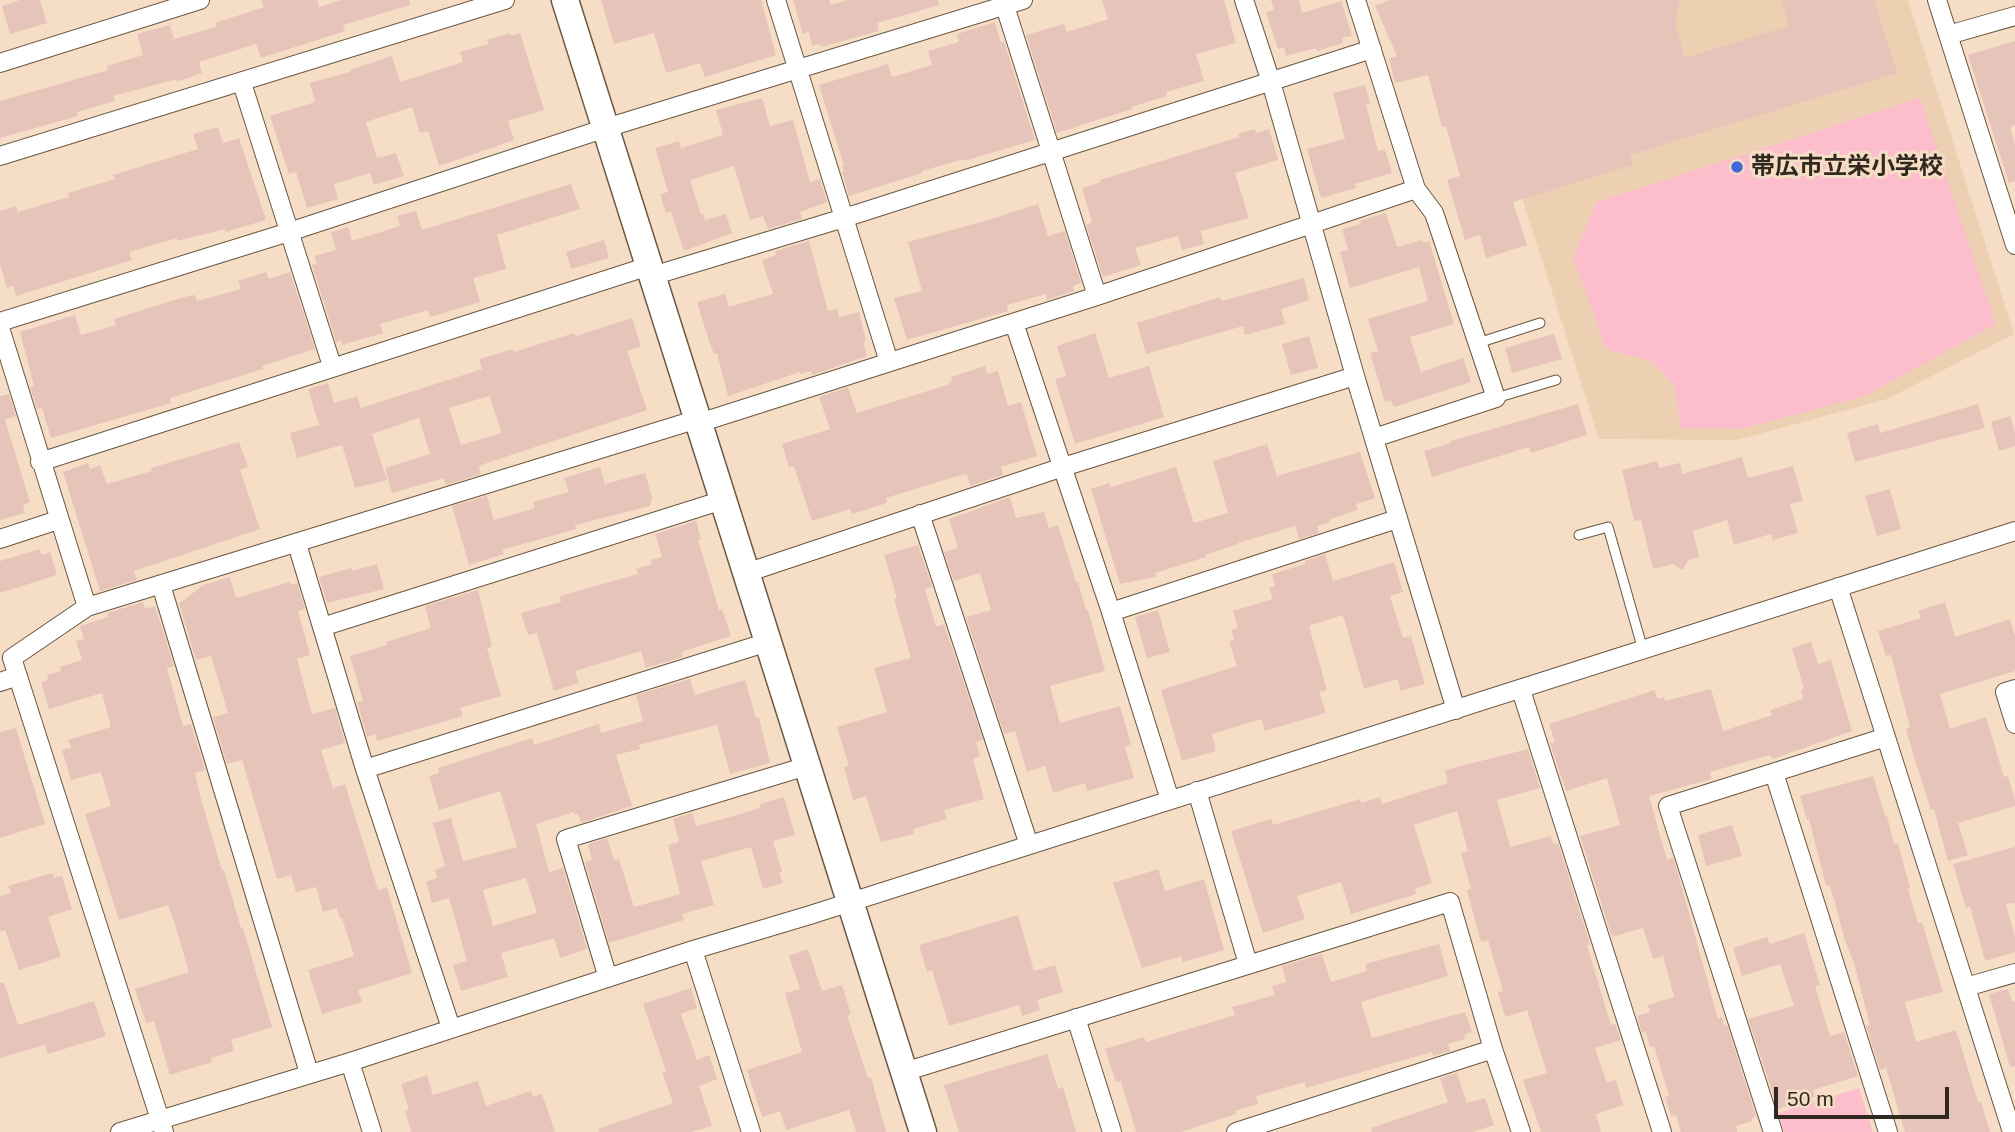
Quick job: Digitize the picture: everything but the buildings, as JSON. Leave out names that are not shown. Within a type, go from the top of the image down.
[{"type":"street","points":[[0,156],[505,0]]},
{"type":"street","points":[[565,0],[923,1132]]},
{"type":"street","points":[[776,0],[889,362]]},
{"type":"street","points":[[0,321],[289,232],[606,128],[799,71],[1004,3],[1023,0]]},
{"type":"street","points":[[1244,0],[1271,82],[1397,519],[1456,710]]},
{"type":"street","points":[[1356,0],[1416,189],[1434,213],[1496,398],[1374,438]]},
{"type":"street","points":[[1937,0],[2015,245]]},
{"type":"street","points":[[0,63],[194,1]]},
{"type":"street","points":[[1004,3],[1097,296]]},
{"type":"street","points":[[1948,35],[2015,16]]},
{"type":"street","points":[[40,462],[332,366],[651,271],[844,218],[1372,49]]},
{"type":"street","points":[[242,83],[332,366]]},
{"type":"street","points":[[162,1126],[12,658],[86,607],[1014,323],[1312,226],[1416,189]]},
{"type":"street","points":[[1014,323],[1111,612],[1170,800]]},
{"type":"street","points":[[0,328],[86,607]]},
{"type":"street","points":[[747,573],[1063,467],[1355,376]]},
{"type":"street","points":[[323,626],[723,499]]},
{"type":"street","points":[[920,514],[1029,845]]},
{"type":"street","points":[[1111,612],[1397,519]]},
{"type":"street","points":[[0,539],[58,520]]},
{"type":"street","points":[[120,1132],[162,1126],[309,1073],[2015,531]]},
{"type":"street","points":[[297,544],[365,769],[451,1028]]},
{"type":"street","points":[[161,585],[309,1073]]},
{"type":"street","points":[[1838,587],[2012,1132]]},
{"type":"street","points":[[365,769],[768,642]]},
{"type":"street","points":[[0,682],[18,676]]},
{"type":"street","points":[[2015,689],[2005,692],[2015,724]]},
{"type":"street","points":[[1521,690],[1662,1132]]},
{"type":"street","points":[[1773,1132],[1668,806],[1886,737]]},
{"type":"street","points":[[608,978],[566,839],[807,766]]},
{"type":"street","points":[[1774,773],[1888,1132]]},
{"type":"street","points":[[1197,791],[1248,964]]},
{"type":"street","points":[[904,1072],[1450,901],[1493,1049],[1521,1132]]},
{"type":"street","points":[[693,950],[751,1132]]},
{"type":"street","points":[[1966,987],[2015,973]]},
{"type":"street","points":[[1076,1018],[1112,1132]]},
{"type":"street","points":[[1236,1132],[1493,1049]]},
{"type":"street","points":[[350,1062],[372,1132]]},
{"type":"lane","points":[[1478,343],[1541,323]]},
{"type":"lane","points":[[1496,398],[1556,380]]},
{"type":"lane","points":[[1579,535],[1608,527],[1643,650]]},
{"type":"shaded area","name":"帯広市立栄小学校","points":[[1459,0],[1908,0],[2014,334],[1887,399],[1737,440],[1599,439]]},
{"type":"shaded area","points":[[1920,98],[1996,324],[1865,396],[1741,429],[1681,428],[1674,385],[1651,361],[1606,349],[1573,257],[1597,202]]},
{"type":"shaded area","points":[[1859,1088],[1873,1132],[1784,1132],[1778,1113]]},
{"type":"place","name":"帯広市立栄小学校","points":[[1737,167]]}]
